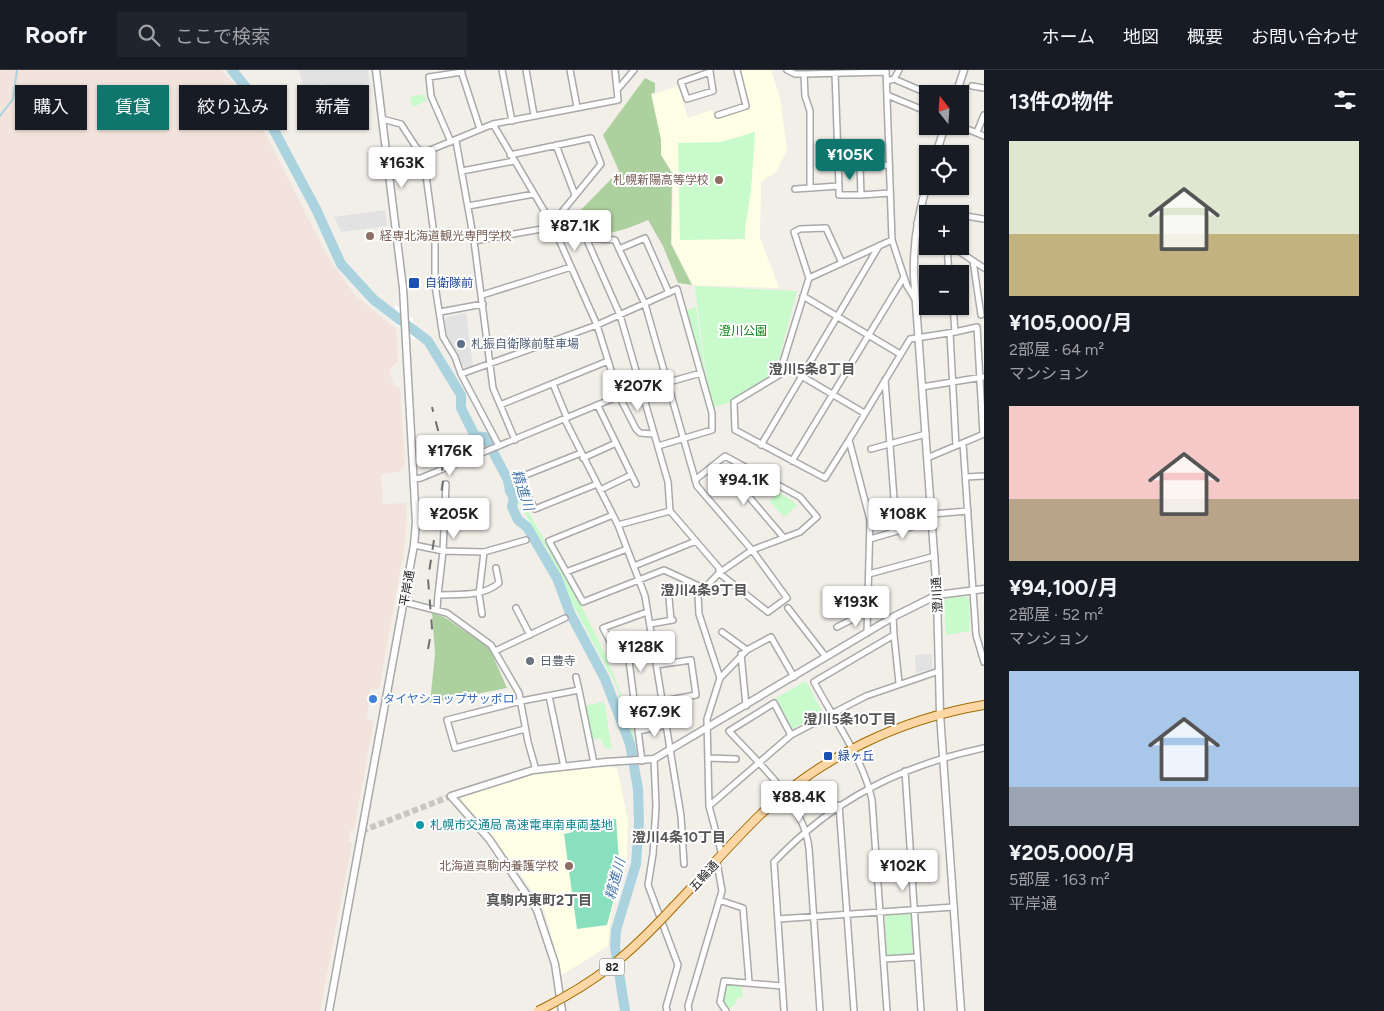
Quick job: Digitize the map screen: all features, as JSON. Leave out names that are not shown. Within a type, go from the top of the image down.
[{"type":"main road","name":"五輪通","points":[[538,1011],[604,974],[641,942],[761,814],[829,761],[901,727],[940,714],[984,705]]},
{"type":"street","name":"平岸通","points":[[329,1011],[414,545],[414,479],[406,333],[376,70]]},
{"type":"street","points":[[502,70],[512,121]]},
{"type":"street","points":[[526,70],[534,115]]},
{"type":"street","points":[[570,70],[577,107]]},
{"type":"street","points":[[423,152],[493,124],[618,100],[615,70]]},
{"type":"street","points":[[618,89],[634,70]]},
{"type":"street","points":[[718,115],[746,106],[737,70]]},
{"type":"street","points":[[787,70],[795,74],[886,71],[892,240],[904,277],[915,299]]},
{"type":"street","points":[[894,79],[899,70]]},
{"type":"street","points":[[959,85],[964,70]]},
{"type":"street","points":[[480,129],[461,71],[429,77],[431,96],[453,141],[462,171],[482,295],[493,388],[514,440]]},
{"type":"street","points":[[710,71],[713,91],[687,98],[680,82],[710,71]]},
{"type":"street","points":[[832,72],[839,196],[890,193]]},
{"type":"street","points":[[806,73],[805,96],[810,111],[810,188]]},
{"type":"street","points":[[886,81],[894,79],[919,90]]},
{"type":"street","points":[[972,86],[984,88]]},
{"type":"street","points":[[887,95],[919,108]]},
{"type":"street","points":[[977,132],[984,115]]},
{"type":"street","points":[[382,119],[401,124],[416,147],[423,152],[434,242],[435,284],[443,337],[455,357],[461,374],[498,447]]},
{"type":"street","points":[[493,124],[552,225],[597,325],[620,396],[636,429],[640,432],[653,434]]},
{"type":"street","points":[[969,129],[984,136]]},
{"type":"street","points":[[474,241],[552,225],[601,164],[591,138],[510,155]]},
{"type":"street","points":[[556,145],[575,195]]},
{"type":"street","points":[[462,171],[514,162]]},
{"type":"street","points":[[861,194],[860,166],[889,165]]},
{"type":"street","points":[[795,189],[839,186]]},
{"type":"street","points":[[468,206],[534,194]]},
{"type":"street","name":"澄川通","points":[[924,195],[917,220],[914,258],[915,299],[935,556],[940,714],[961,1011]]},
{"type":"street","points":[[969,216],[984,219]]},
{"type":"street","points":[[842,263],[826,228],[800,229],[794,232],[809,278],[779,374],[734,402],[735,430],[826,478],[910,339],[977,327],[982,377],[984,434],[927,458]]},
{"type":"street","points":[[586,238],[615,240],[620,249],[645,304],[697,486],[752,550],[787,598],[768,612],[719,573],[719,568],[670,511],[668,482],[620,314],[586,238]]},
{"type":"street","points":[[620,249],[644,238],[669,293]]},
{"type":"street","points":[[809,278],[892,240]]},
{"type":"street","points":[[761,445],[879,246]]},
{"type":"street","points":[[965,255],[984,268]]},
{"type":"street","points":[[973,261],[981,314]]},
{"type":"street","points":[[482,295],[570,266]]},
{"type":"street","points":[[792,461],[904,277]]},
{"type":"street","points":[[461,374],[597,325],[677,289],[712,413],[712,430],[658,446]]},
{"type":"street","points":[[803,296],[900,354]]},
{"type":"street","points":[[440,312],[483,304]]},
{"type":"street","points":[[953,315],[952,381],[956,446]]},
{"type":"street","points":[[500,405],[608,361]]},
{"type":"street","points":[[783,365],[864,413]]},
{"type":"street","points":[[414,479],[421,478],[481,454],[620,396],[701,373]]},
{"type":"street","points":[[922,387],[982,377]]},
{"type":"street","points":[[885,379],[895,511],[931,502]]},
{"type":"street","points":[[552,384],[582,455],[618,525],[645,596],[682,816],[684,864]]},
{"type":"street","points":[[598,406],[636,484]]},
{"type":"street","points":[[871,449],[926,434]]},
{"type":"street","points":[[849,440],[870,520],[867,633]]},
{"type":"street","points":[[597,484],[535,509],[518,478],[616,443]]},
{"type":"street","points":[[963,443],[976,641],[984,662]]},
{"type":"street","points":[[695,480],[725,456],[800,497],[817,517],[800,532],[752,550],[719,573],[698,595],[699,614],[720,678]]},
{"type":"street","points":[[714,466],[733,478],[784,538]]},
{"type":"street","points":[[600,490],[631,475]]},
{"type":"street","points":[[966,477],[984,476]]},
{"type":"street","points":[[437,609],[443,551],[446,484]]},
{"type":"street","points":[[445,508],[484,509]]},
{"type":"street","points":[[618,525],[670,511]]},
{"type":"street","points":[[870,539],[932,518],[968,511]]},
{"type":"street","points":[[613,515],[549,541],[582,602],[664,570],[703,588]]},
{"type":"street","points":[[414,545],[443,551],[484,552],[526,540]]},
{"type":"street","points":[[634,566],[696,541]]},
{"type":"street","points":[[566,572],[627,549]]},
{"type":"street","points":[[482,614],[479,594],[484,552]]},
{"type":"street","points":[[868,574],[935,556]]},
{"type":"street","points":[[438,595],[479,594],[499,583],[496,568]]},
{"type":"street","points":[[562,1011],[556,964],[537,910],[489,839],[451,796],[536,770],[594,763],[654,759],[671,751],[867,633],[937,594],[984,590]]},
{"type":"street","points":[[650,624],[672,620],[669,598]]},
{"type":"street","points":[[404,602],[437,609],[491,644],[519,693],[525,729],[536,770]]},
{"type":"street","points":[[516,608],[530,635]]},
{"type":"street","points":[[788,608],[826,658]]},
{"type":"street","points":[[647,612],[603,628],[617,655],[653,648]]},
{"type":"street","points":[[837,627],[867,612]]},
{"type":"street","points":[[495,651],[565,618]]},
{"type":"street","points":[[893,618],[898,683]]},
{"type":"street","points":[[722,632],[747,650]]},
{"type":"street","points":[[888,1011],[872,800],[869,787],[851,750],[814,682],[894,635]]},
{"type":"street","points":[[723,855],[709,806],[707,719],[720,678],[741,654],[771,637],[794,677]]},
{"type":"street","points":[[628,653],[639,731],[640,761]]},
{"type":"street","points":[[741,654],[746,706]]},
{"type":"street","points":[[657,665],[690,660],[696,695],[663,701]]},
{"type":"street","points":[[709,806],[757,762],[791,735],[830,713],[898,683],[940,671]]},
{"type":"street","points":[[576,677],[594,763]]},
{"type":"street","points":[[525,729],[455,748],[447,720],[521,701],[579,690]]},
{"type":"street","points":[[549,696],[564,766]]},
{"type":"street","points":[[791,735],[774,703],[729,731],[784,795],[801,819],[805,831],[814,916],[820,1011]]},
{"type":"street","points":[[639,731],[666,725]]},
{"type":"street","points":[[784,1011],[774,862],[805,831],[869,787],[944,757],[984,748]]},
{"type":"street","points":[[709,758],[736,759]]},
{"type":"street","points":[[654,759],[656,806],[653,854],[648,885],[678,965],[666,1007],[667,1011]]},
{"type":"street","points":[[905,771],[921,1011]]},
{"type":"street","points":[[840,806],[854,1011]]},
{"type":"street","points":[[689,1011],[688,1006],[722,891],[717,862]]},
{"type":"street","points":[[719,900],[743,908],[749,982]]},
{"type":"street","points":[[778,919],[954,907]]},
{"type":"street","points":[[884,959],[917,957]]},
{"type":"street","points":[[726,1011],[720,1002],[724,980],[782,986]]},
{"type":"shaded area","points":[[0,70],[221,70],[235,85],[179,85],[179,130],[264,130],[328,257],[355,295],[396,329],[398,361],[389,371],[394,385],[400,388],[405,466],[399,472],[381,474],[383,504],[407,503],[405,544],[379,689],[370,689],[367,719],[374,720],[354,829],[350,831],[349,841],[352,843],[320,1011],[0,1011]]},
{"type":"shaded area","points":[[299,70],[368,70],[370,84],[362,85],[303,85]]},
{"type":"shaded area","name":"札幌新陽高等学校","points":[[737,70],[771,70],[780,98],[787,150],[776,172],[761,182],[760,238],[779,288],[693,285],[672,244],[673,172],[661,155],[661,140],[652,95],[678,86],[688,118],[712,110],[716,118],[746,109]]},
{"type":"shaded area","points":[[385,210],[387,226],[341,232],[334,217]]},
{"type":"shaded area","name":"札振自衛隊前駐車場","points":[[466,313],[473,366],[465,368],[447,337],[445,320],[447,317]]},
{"type":"shaded area","points":[[932,654],[932,669],[916,673],[915,655]]},
{"type":"shaded area","name":"北海道真駒内養護学校","points":[[604,766],[617,768],[628,821],[627,856],[610,918],[608,946],[562,975],[543,906],[492,835],[462,801],[462,797],[533,775]]},
{"type":"green space","points":[[645,78],[655,83],[655,92],[651,94],[661,140],[661,155],[672,173],[671,244],[692,285],[678,283],[663,246],[648,220],[615,232],[589,234],[581,233],[572,219],[619,171],[603,135]]},
{"type":"green space","points":[[424,94],[426,101],[413,107],[410,97]]},
{"type":"green space","points":[[755,132],[751,191],[745,239],[680,240],[678,143],[721,142]]},
{"type":"green space","name":"澄川公園","points":[[695,286],[797,291],[775,374],[732,402],[710,408]]},
{"type":"green space","points":[[696,307],[706,381],[702,381],[684,311]]},
{"type":"green space","points":[[496,450],[595,633],[622,697],[627,697],[637,756],[634,756],[617,687],[550,562],[549,552],[533,528],[491,452]]},
{"type":"green space","points":[[779,493],[792,500],[797,506],[784,517],[769,501]]},
{"type":"green space","points":[[966,596],[969,599],[970,631],[946,635],[944,601],[947,598]]},
{"type":"green space","points":[[432,613],[444,617],[489,647],[507,688],[430,703],[435,654]]},
{"type":"green space","points":[[806,681],[822,711],[793,729],[776,698]]},
{"type":"green space","points":[[604,702],[612,749],[605,748],[600,738],[590,740],[583,706]]},
{"type":"green space","points":[[616,819],[620,875],[607,925],[577,929],[564,834],[573,832],[572,825]]},
{"type":"green space","points":[[911,914],[913,954],[887,956],[885,915]]},
{"type":"green space","points":[[730,984],[742,986],[742,998],[737,998],[735,1005],[726,1010],[722,1002],[724,986]]},
{"type":"pier","points":[[395,304],[413,319],[415,341],[397,325]]},
{"type":"waterway","points":[[0,116],[13,99],[17,70]]},
{"type":"waterway","name":"精進川","points":[[232,70],[261,106],[316,209],[341,264],[374,300],[428,341],[461,395],[461,408],[475,436],[485,437],[508,480],[510,491],[514,498],[512,507],[518,520],[527,527],[557,578],[570,613],[605,679],[630,744],[638,789],[639,823],[636,864],[616,930],[615,947],[625,1011]]},
{"type":"tunnel","points":[[362,831],[451,796]]},
{"type":"railway","points":[[428,649],[432,628],[428,579],[443,481],[440,438],[432,407]]},
{"type":"place","name":"札幌新陽高等学校","points":[[719,180]]},
{"type":"place","name":"経専北海道観光専門学校","points":[[370,236]]},
{"type":"place","name":"自衛隊前","points":[[414,283]]},
{"type":"place","name":"札振自衛隊前駐車場","points":[[461,344]]},
{"type":"place","name":"日豊寺","points":[[530,661]]},
{"type":"place","name":"タイヤショップサッポロ","points":[[373,699]]},
{"type":"place","name":"緑ヶ丘","points":[[828,756]]},
{"type":"place","name":"札幌市交通局 高速電車南車両基地","points":[[420,825]]},
{"type":"place","name":"北海道真駒内養護学校","points":[[569,866]]},
{"type":"district","name":"澄川5条8丁目","points":[[812,369]]},
{"type":"district","name":"澄川4条9丁目","points":[[704,590]]},
{"type":"district","name":"澄川5条10丁目","points":[[850,719]]},
{"type":"district","name":"澄川4条10丁目","points":[[679,837]]},
{"type":"district","name":"真駒内東町2丁目","points":[[539,900]]}]
